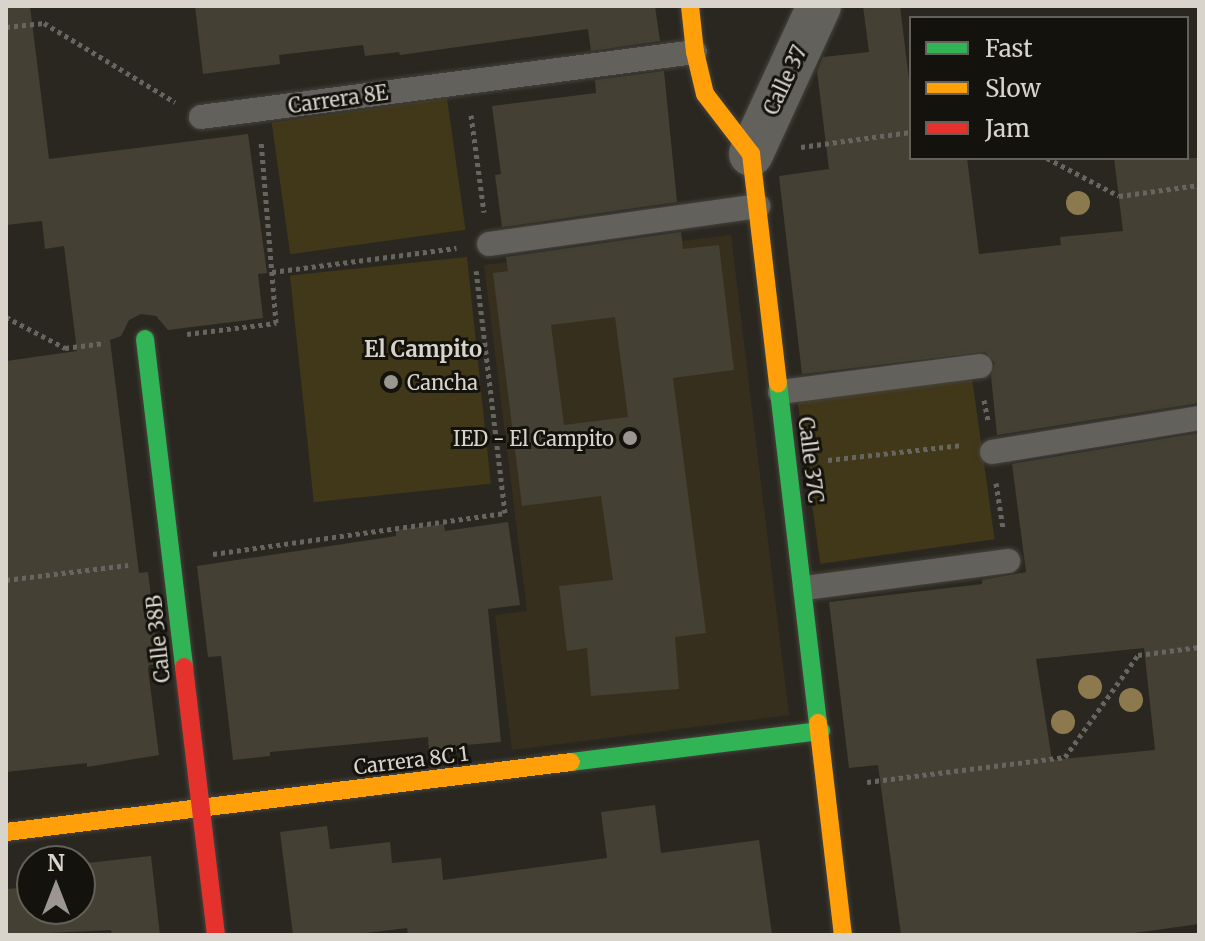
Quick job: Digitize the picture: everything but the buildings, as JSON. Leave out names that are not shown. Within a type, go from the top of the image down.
[{"type":"street","name":"Calle 37C","points":[[690,6],[695,52],[705,94],[751,154],[829,787],[843,935]]},
{"type":"street","name":"Calle 37","points":[[751,154],[819,6]]},
{"type":"street","name":"Calle 38B","points":[[145,339],[216,935]]},
{"type":"street","name":"Carrera 8C 1","points":[[6,832],[821,731]]},
{"type":"lane","name":"Carrera 8E","points":[[201,117],[695,52]]},
{"type":"lane","points":[[481,245],[758,206]]},
{"type":"lane","points":[[780,392],[980,366]]},
{"type":"lane","points":[[983,448],[1199,418]]},
{"type":"lane","points":[[805,588],[1008,561]]},
{"type":"path","points":[[6,27],[44,23],[201,117]]},
{"type":"path","points":[[6,580],[505,513],[466,82]]},
{"type":"path","points":[[258,109],[276,323]]},
{"type":"path","points":[[751,154],[909,132]]},
{"type":"path","points":[[1051,160],[1119,196],[1199,185]]},
{"type":"path","points":[[272,272],[481,245]]},
{"type":"path","points":[[789,464],[983,448]]},
{"type":"path","points":[[829,787],[1065,757],[1138,655],[1199,647]]},
{"type":"shaded area","points":[[447,98],[466,230],[290,254],[272,123]]},
{"type":"shaded area","name":"IED - El Campito","points":[[731,235],[789,715],[512,750],[495,615],[527,611],[484,265]]},
{"type":"shaded area","name":"Cancha","points":[[467,257],[491,484],[314,502],[290,276]]},
{"type":"shaded area","points":[[971,371],[995,539],[820,564],[797,395]]},
{"type":"traffic: fast","points":[[145,339],[184,667]]},
{"type":"traffic: fast","points":[[778,383],[818,723]]},
{"type":"traffic: fast","points":[[571,762],[821,731]]},
{"type":"traffic: slow","points":[[690,6],[695,52],[705,94],[751,154],[778,383]]},
{"type":"traffic: slow","points":[[818,723],[843,935]]},
{"type":"traffic: slow","points":[[6,832],[571,762]]},
{"type":"traffic: jam","points":[[184,667],[216,935]]},
{"type":"place","name":"Cancha","points":[[391,382]]},
{"type":"place","name":"IED - El Campito","points":[[630,438]]},
{"type":"district","name":"El Campito","points":[[423,350]]}]
